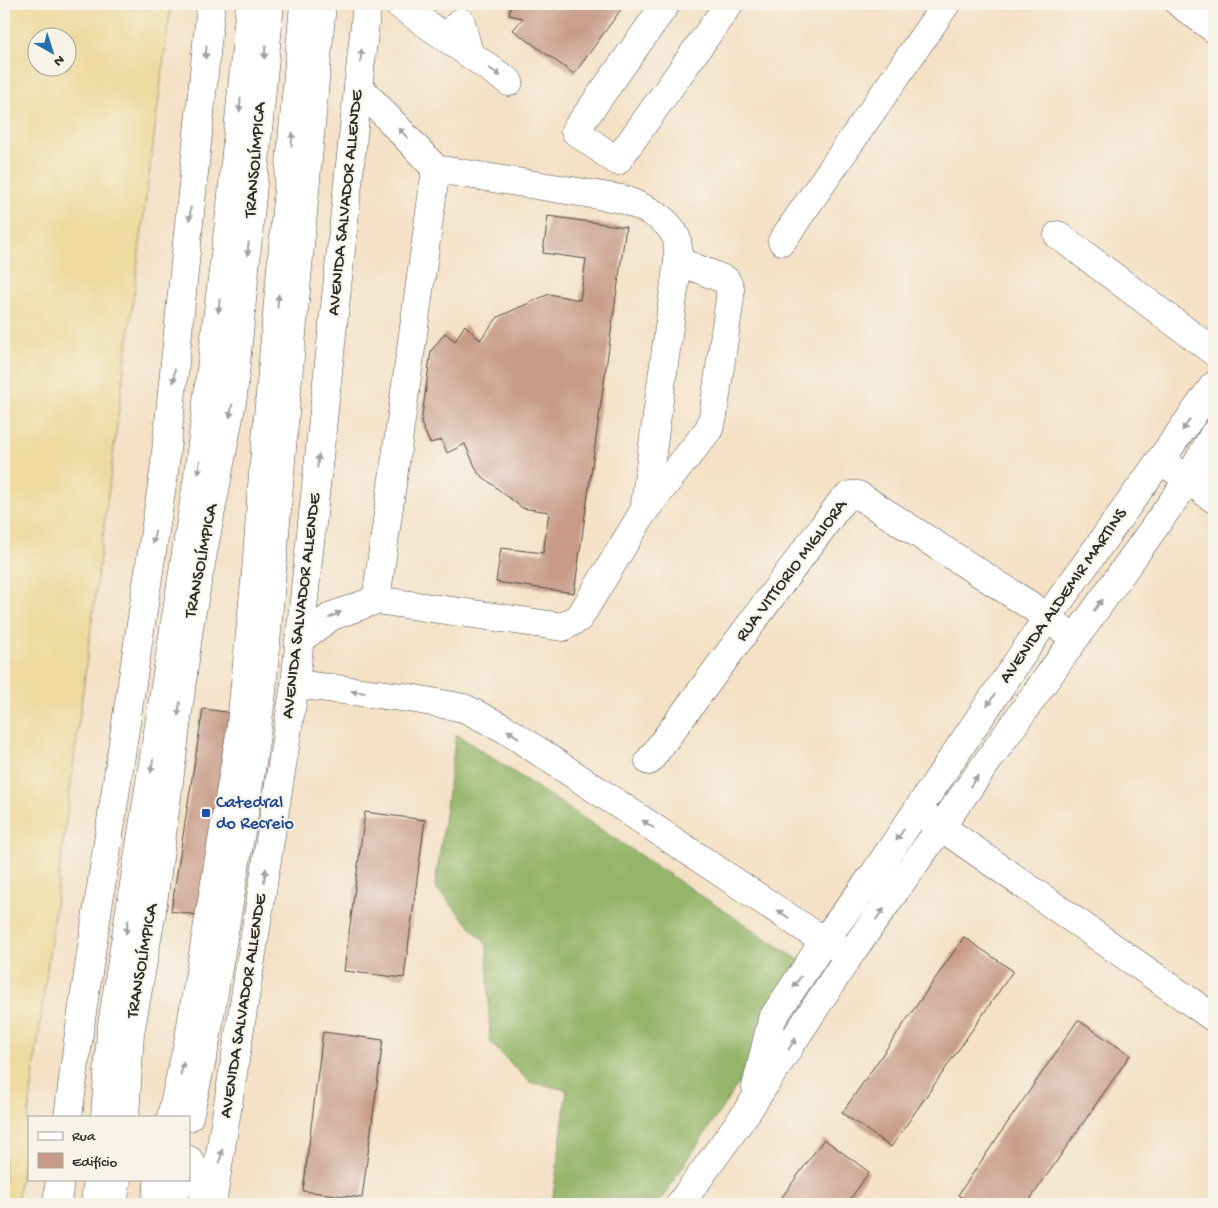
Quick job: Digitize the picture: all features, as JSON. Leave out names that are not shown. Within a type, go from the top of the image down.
[{"type":"main road","points":[[68,1116],[81,1016],[164,472],[211,4]]},
{"type":"main road","points":[[106,1116],[111,1031],[198,476],[231,205],[250,4]]},
{"type":"main road","name":"TRANSOLÍMPICA","points":[[125,1116],[130,1034],[152,911],[190,621],[233,396],[270,4]]},
{"type":"main road","name":"TRANSOLÍMPICA","points":[[171,1116],[188,1043],[240,734],[256,572],[304,4]]},
{"type":"main road","name":"AVENIDA SALVADOR ALLENDE","points":[[189,1116],[206,1046],[249,784],[262,692],[322,4]]},
{"type":"main road","name":"AVENIDA SALVADOR ALLENDE","points":[[212,1204],[294,684],[367,4]]},
{"type":"main road","points":[[398,4],[457,21],[469,54],[509,82]]},
{"type":"main road","points":[[410,4],[418,13],[421,4]]},
{"type":"main road","points":[[666,4],[575,130],[617,160],[729,4]]},
{"type":"main road","points":[[782,241],[946,4]]},
{"type":"main road","points":[[1180,4],[1214,29]]},
{"type":"main road","points":[[358,86],[436,169],[622,199],[646,208],[668,225],[677,238],[678,261],[644,511]]},
{"type":"main road","points":[[376,600],[436,169]]},
{"type":"main road","points":[[1058,235],[1214,352]]},
{"type":"main road","points":[[299,640],[332,616],[376,600],[563,627],[579,618],[644,511],[709,429],[713,416],[730,288],[726,280],[720,276],[678,261]]},
{"type":"main road","name":"AVENIDA ALDEMIR MARTINS","points":[[746,1113],[756,1088],[772,1019],[824,941],[874,874],[1047,618],[1214,385]]},
{"type":"main road","name":"AVENIDA ALDEMIR MARTINS","points":[[746,1113],[851,953],[1188,480],[1214,434]]},
{"type":"main road","points":[[1161,460],[1214,499]]},
{"type":"main road","name":"RUA VITTORIO MIGLIORA","points":[[649,761],[842,501],[850,495],[858,495],[1047,618]]},
{"type":"main road","points":[[1047,618],[1074,638]]},
{"type":"main road","points":[[294,684],[410,698],[464,708],[505,729],[824,941],[851,953]]},
{"type":"main road","points":[[917,810],[1214,1018]]},
{"type":"main road","points":[[680,1204],[746,1113]]},
{"type":"main road","points":[[190,1162],[206,1204]]},
{"type":"main road","points":[[57,1204],[60,1180]]},
{"type":"main road","points":[[95,1204],[98,1180]]},
{"type":"main road","points":[[114,1204],[117,1180]]},
{"type":"main road","points":[[155,1204],[159,1180]]},
{"type":"main road","points":[[172,1204],[176,1180]]},
{"type":"green space","points":[[456,734],[814,970],[658,1204],[552,1204],[567,1090],[529,1082],[490,1042],[487,945],[435,887]]},
{"type":"sand","points":[[4,4],[171,4],[28,1116],[17,1204],[4,1204]]},
{"type":"building","points":[[511,4],[625,4],[574,74],[513,30],[523,18],[509,15]]},
{"type":"building","points":[[548,216],[626,227],[574,593],[496,582],[501,548],[543,553],[549,512],[522,508],[478,473],[465,444],[447,453],[442,440],[430,443],[421,423],[431,351],[445,333],[455,341],[465,325],[480,340],[498,317],[549,294],[580,300],[586,259],[543,253]]},
{"type":"building","name":"Catedral do Recreio","points":[[203,709],[241,714],[209,917],[171,911]]},
{"type":"building","points":[[365,812],[425,820],[404,978],[344,971]]},
{"type":"building","points":[[964,937],[1013,971],[891,1147],[842,1113]]},
{"type":"building","points":[[1078,1020],[1130,1055],[1027,1204],[971,1204],[958,1195]]},
{"type":"building","points":[[323,1032],[383,1040],[362,1198],[303,1191]]},
{"type":"building","points":[[824,1139],[869,1172],[847,1204],[777,1204]]},
{"type":"place","name":"Catedral do Recreio","points":[[206,813]]}]
